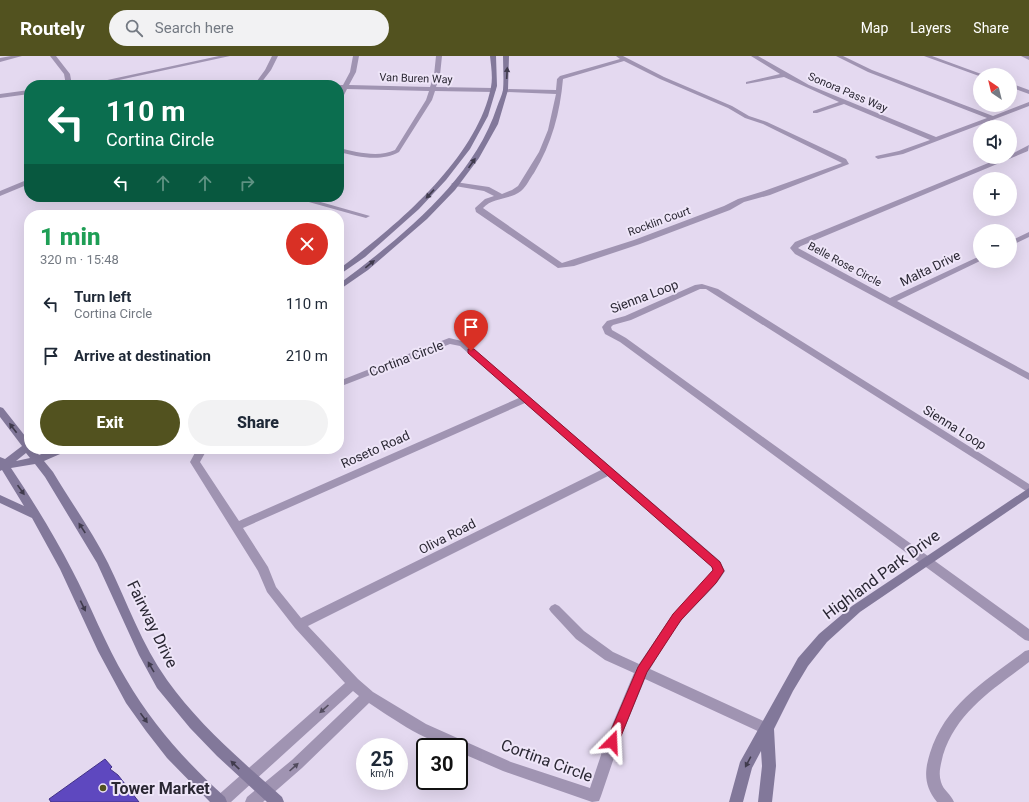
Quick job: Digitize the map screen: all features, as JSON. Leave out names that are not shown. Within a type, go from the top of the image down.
[{"type":"main road","points":[[344,269],[398,225],[442,181],[475,135],[488,105],[492,90],[495,63],[493,56]]},
{"type":"main road","points":[[344,284],[412,228],[455,184],[489,136],[502,106],[507,75],[506,56]]},
{"type":"main road","points":[[492,90],[505,90]]},
{"type":"main road","name":"Fairway Drive","points":[[0,410],[24,441]]},
{"type":"main road","points":[[1,464],[24,450]]},
{"type":"main road","name":"Fairway Drive","points":[[34,454],[49,475],[102,562],[145,655],[162,684],[194,724],[248,777],[277,802]]},
{"type":"main road","points":[[1,464],[38,460],[52,454]]},
{"type":"main road","points":[[1,464],[27,498],[35,516],[64,566],[108,661],[131,700],[182,764],[221,802]]},
{"type":"main road","name":"Highland Park Drive","points":[[736,802],[745,766],[767,729],[799,668],[823,638],[856,609],[1029,490]]},
{"type":"main road","points":[[0,498],[35,516]]},
{"type":"main road","name":"Highland Park Drive","points":[[764,802],[769,766],[767,729]]},
{"type":"street","points":[[0,60],[19,56]]},
{"type":"street","points":[[53,56],[67,74],[68,80]]},
{"type":"street","points":[[111,80],[227,56]]},
{"type":"street","points":[[261,80],[275,56]]},
{"type":"street","points":[[344,90],[353,72],[356,56]]},
{"type":"street","points":[[344,151],[377,156],[394,154],[420,117],[433,89],[438,75],[439,56]]},
{"type":"street","name":"Sonora Pass Way","points":[[754,56],[785,75],[844,102],[936,140]]},
{"type":"street","points":[[839,56],[881,76],[993,118]]},
{"type":"street","points":[[927,56],[973,72]]},
{"type":"street","points":[[1024,56],[1029,58]]},
{"type":"street","name":"Rocklin Court","points":[[622,58],[730,107],[747,117],[765,123],[844,160],[846,164],[766,193],[741,200],[727,208],[637,242],[561,266],[553,262],[512,231],[479,210],[484,202],[519,189],[539,160],[553,127],[559,92],[560,79],[565,75],[622,58]]},
{"type":"street","points":[[748,83],[785,75]]},
{"type":"street","name":"Van Buren Way","points":[[346,87],[492,90]]},
{"type":"street","points":[[1017,88],[1029,92]]},
{"type":"street","points":[[505,90],[559,92]]},
{"type":"street","points":[[0,96],[24,93]]},
{"type":"street","points":[[815,112],[844,102]]},
{"type":"street","points":[[878,157],[892,156],[1029,104]]},
{"type":"street","name":"Belle Rose Circle","points":[[1017,154],[1029,147]]},
{"type":"street","name":"Belle Rose Circle","points":[[992,164],[798,244],[794,248],[798,252],[1029,378]]},
{"type":"street","points":[[0,194],[24,183]]},
{"type":"street","points":[[455,184],[486,189],[500,196]]},
{"type":"street","points":[[313,202],[343,210]]},
{"type":"street","points":[[344,210],[366,216]]},
{"type":"street","points":[[1017,240],[1029,234]]},
{"type":"street","name":"Malta Drive","points":[[890,301],[973,261]]},
{"type":"street","name":"Sienna Loop","points":[[925,562],[911,550],[649,358],[608,332],[606,327],[610,323],[628,318],[698,287],[705,286],[712,288],[1029,490]]},
{"type":"street","name":"Cortina Circle","points":[[199,454],[195,462],[264,570],[271,589],[299,625],[353,683],[368,696],[421,728],[502,765],[594,796],[614,737],[642,670],[677,617],[719,571],[716,564],[463,344],[449,342],[344,382]]},
{"type":"street","name":"Roseto Road","points":[[237,526],[525,398]]},
{"type":"street","name":"Oliva Road","points":[[299,625],[608,471]]},
{"type":"street","points":[[925,562],[1029,636]]},
{"type":"street","points":[[555,610],[580,635],[609,656],[767,729]]},
{"type":"street","points":[[947,802],[935,789],[932,777],[934,762],[948,726],[966,705],[1029,655]]},
{"type":"street","points":[[221,802],[353,683]]},
{"type":"street","points":[[252,802],[297,764],[368,696]]},
{"type":"building","points":[[105,759],[112,767],[110,769],[118,775],[139,802],[51,802],[49,799]]},
{"type":"place","name":"Tower Market","points":[[103,788]]},
{"type":"route","points":[[471,351],[716,564],[719,571],[677,617],[642,670],[612,742]]}]
